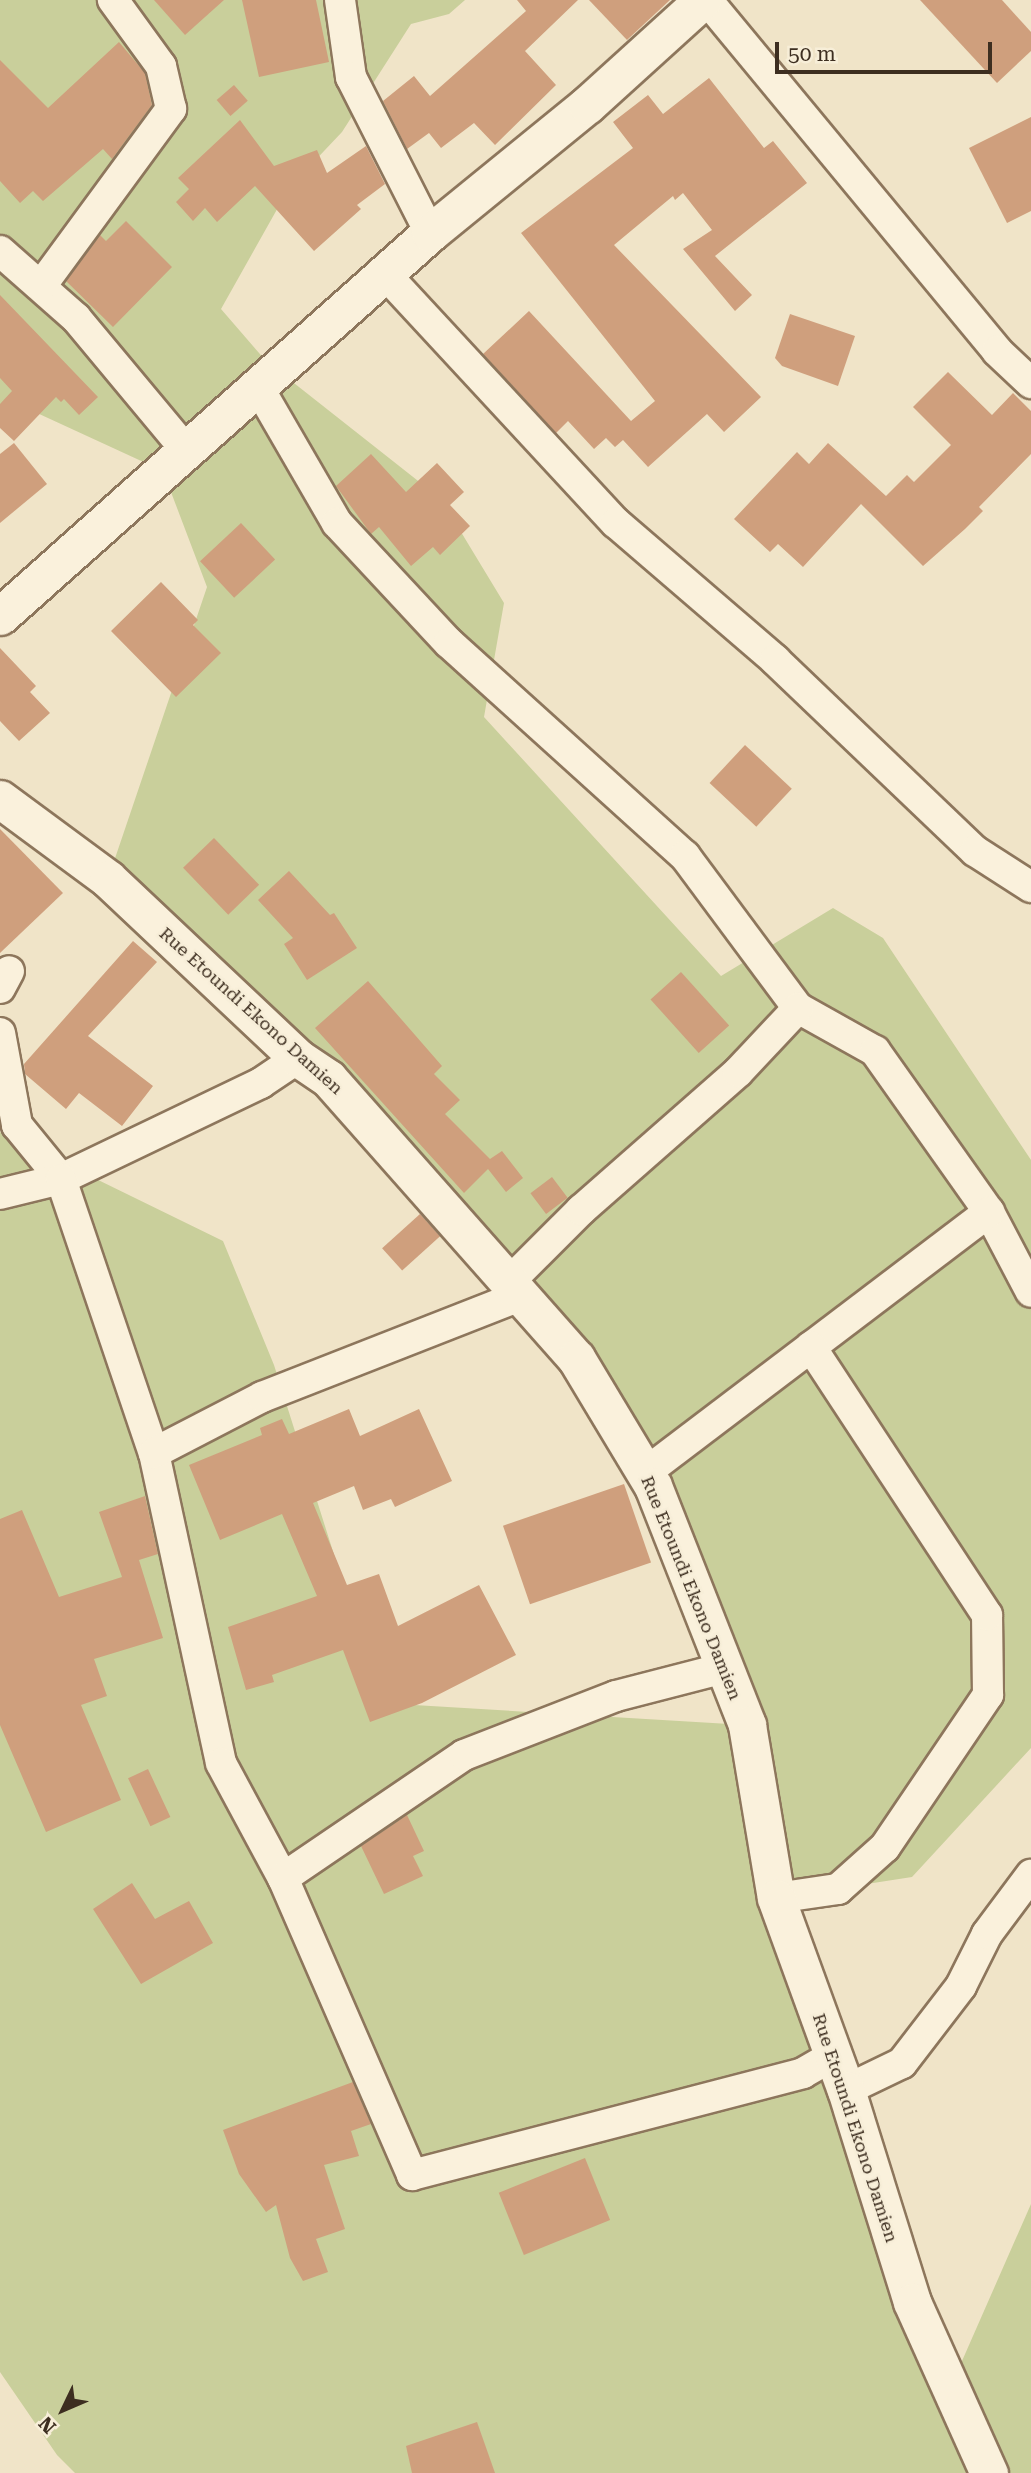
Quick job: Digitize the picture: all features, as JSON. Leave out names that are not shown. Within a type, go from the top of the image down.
[{"type":"street","points":[[41,286],[171,109],[161,66],[113,0]]},
{"type":"street","points":[[340,0],[351,78],[430,233]]},
{"type":"street","points":[[0,616],[257,385],[387,276],[430,233],[587,105],[705,0],[997,351],[1031,383]]},
{"type":"street","points":[[0,251],[76,318],[185,449]]},
{"type":"street","points":[[387,276],[616,523],[775,660],[975,850],[1031,887]]},
{"type":"street","points":[[257,385],[337,523],[449,643],[685,856],[798,1008],[875,1051],[989,1212],[1031,1292]]},
{"type":"street","name":"Rue Etoundi Ekono Damien","points":[[0,799],[108,879],[298,1058],[329,1079],[576,1358],[645,1473],[747,1725],[776,1898],[846,2090],[912,2302],[989,2473]]},
{"type":"street","points":[[154,1453],[262,1397],[515,1289],[581,1210],[738,1072],[798,1008]]},
{"type":"street","points":[[0,1033],[17,1125],[61,1179],[154,1453],[221,1763],[283,1878],[412,2175],[803,2073],[833,2056]]},
{"type":"street","points":[[0,1194],[61,1179],[261,1083],[298,1058]]},
{"type":"street","points":[[645,1473],[989,1212]]},
{"type":"street","points":[[776,1898],[838,1889],[885,1847],[988,1695],[988,1615],[811,1346]]},
{"type":"street","points":[[283,1878],[464,1755],[616,1696],[724,1668]]},
{"type":"street","points":[[846,2090],[902,2063],[961,1986],[987,1934],[1031,1875]]},
{"type":"green space","points":[[0,0],[465,0],[449,14],[411,24],[342,132],[289,188],[221,309],[266,361],[441,499],[504,603],[484,717],[721,976],[833,908],[883,938],[1031,1160],[1031,1748],[912,1877],[776,1898],[951,2386],[1031,2204],[1031,2473],[75,2473],[57,2455],[0,2372],[0,1132],[223,1241],[274,1365],[381,1703],[746,1725],[576,1358],[108,879],[207,587],[163,471],[11,401],[0,407]]},
{"type":"building","points":[[154,0],[224,0],[185,35]]},
{"type":"building","points":[[242,0],[316,0],[329,62],[259,77]]},
{"type":"building","points":[[517,0],[578,0],[525,51],[556,85],[495,145],[474,123],[441,148],[429,133],[407,149],[383,101],[414,76],[430,96],[526,11]]},
{"type":"building","points":[[589,0],[670,0],[627,40]]},
{"type":"building","points":[[920,0],[1002,0],[1031,32],[1031,51],[997,83]]},
{"type":"building","points":[[119,42],[145,73],[152,105],[112,159],[103,149],[43,201],[33,191],[20,203],[0,181],[0,60],[48,108]]},
{"type":"building","points":[[709,78],[764,148],[773,141],[807,183],[715,256],[752,295],[735,311],[683,249],[712,230],[683,193],[675,200],[673,196],[614,245],[761,397],[724,432],[707,414],[648,467],[623,440],[615,447],[606,438],[594,449],[568,421],[556,433],[483,354],[529,311],[631,421],[655,401],[521,233],[633,148],[613,122],[648,95],[663,114]]},
{"type":"building","points":[[234,85],[248,101],[230,116],[217,100]]},
{"type":"building","points":[[1031,117],[1031,211],[1007,223],[969,148]]},
{"type":"building","points":[[240,120],[274,166],[317,150],[327,173],[366,146],[385,184],[357,205],[361,209],[314,251],[255,186],[217,222],[205,208],[193,221],[176,202],[189,189],[178,178]]},
{"type":"building","points":[[126,221],[172,267],[113,327],[66,281],[100,235],[106,241]]},
{"type":"building","points":[[0,295],[98,397],[79,415],[64,399],[61,402],[56,397],[14,441],[0,428],[0,404],[12,391],[0,378]]},
{"type":"building","points":[[790,314],[855,336],[838,386],[782,366],[775,358]]},
{"type":"building","points":[[948,372],[992,415],[1013,393],[1031,411],[1031,454],[979,507],[983,511],[923,566],[861,504],[803,567],[778,544],[770,552],[734,519],[797,452],[809,464],[828,443],[886,496],[907,475],[914,482],[951,445],[913,407]]},
{"type":"building","points":[[14,443],[47,484],[0,523],[0,454]]},
{"type":"building","points":[[371,454],[406,492],[437,463],[464,492],[450,505],[470,526],[440,555],[433,547],[411,566],[379,527],[371,534],[336,486]]},
{"type":"building","points":[[241,523],[275,560],[234,598],[200,561]]},
{"type":"building","points":[[161,582],[198,620],[193,625],[221,653],[176,697],[111,631]]},
{"type":"building","points":[[0,648],[36,686],[30,692],[50,713],[19,741],[0,721]]},
{"type":"building","points":[[745,745],[792,789],[756,827],[710,783]]},
{"type":"building","points":[[0,829],[63,893],[0,953]]},
{"type":"building","points":[[214,838],[259,885],[228,915],[183,868]]},
{"type":"building","points":[[289,871],[330,915],[334,913],[357,948],[307,980],[284,944],[293,938],[258,900]]},
{"type":"building","points":[[133,941],[157,962],[88,1036],[153,1086],[122,1126],[79,1093],[66,1109],[25,1074],[24,1064]]},
{"type":"building","points":[[681,972],[729,1026],[699,1053],[651,999]]},
{"type":"building","points":[[368,981],[442,1066],[434,1074],[460,1100],[445,1114],[490,1159],[502,1151],[523,1178],[506,1192],[488,1169],[464,1193],[315,1028]]},
{"type":"building","points":[[552,1177],[568,1198],[546,1214],[530,1193]]},
{"type":"building","points":[[420,1214],[440,1236],[402,1270],[382,1248]]},
{"type":"building","points":[[349,1409],[360,1436],[419,1409],[452,1481],[395,1507],[391,1499],[363,1510],[354,1486],[313,1503],[347,1585],[379,1574],[398,1626],[479,1585],[516,1655],[422,1703],[370,1722],[343,1650],[272,1675],[274,1682],[246,1690],[228,1627],[317,1596],[282,1514],[220,1540],[189,1465],[262,1435],[260,1428],[282,1419],[289,1434]]},
{"type":"building","points":[[624,1484],[651,1562],[530,1604],[503,1526]]},
{"type":"building","points":[[145,1496],[158,1554],[139,1560],[163,1638],[94,1659],[107,1696],[81,1705],[121,1800],[46,1832],[0,1725],[0,1519],[22,1510],[59,1597],[122,1577],[99,1512]]},
{"type":"building","points":[[148,1769],[170,1817],[150,1826],[128,1778]]},
{"type":"building","points":[[407,1815],[424,1851],[413,1856],[423,1876],[384,1894],[361,1846]]},
{"type":"building","points":[[132,1883],[155,1919],[189,1901],[213,1943],[141,1984],[93,1909]]},
{"type":"building","points":[[353,2082],[371,2124],[351,2131],[359,2156],[324,2165],[345,2229],[316,2239],[328,2272],[303,2281],[290,2258],[276,2205],[266,2212],[239,2174],[223,2130]]},
{"type":"building","points":[[585,2158],[610,2220],[524,2255],[499,2193]]},
{"type":"building","points":[[477,2422],[495,2473],[412,2473],[406,2446]]}]
